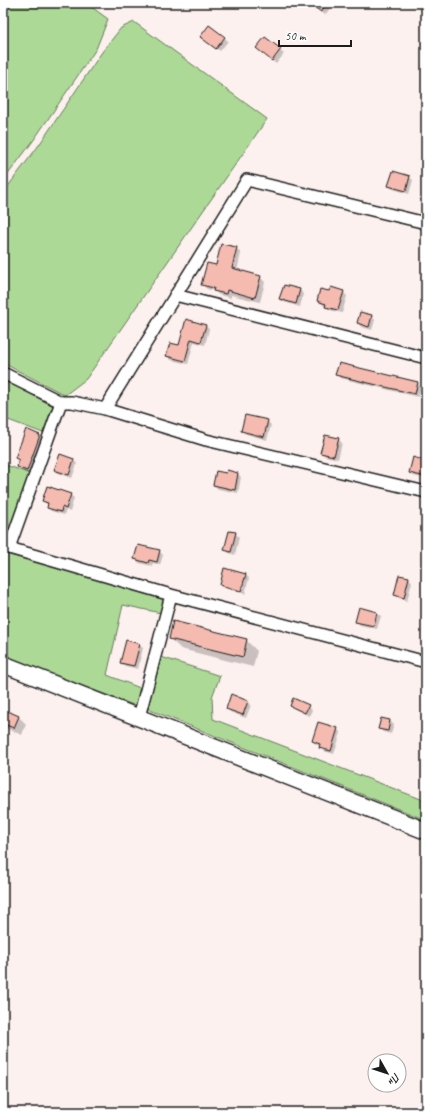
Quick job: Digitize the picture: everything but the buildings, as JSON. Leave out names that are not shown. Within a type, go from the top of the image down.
[{"type":"street","points":[[104,409],[247,180],[426,223]]},
{"type":"street","points":[[175,295],[426,358]]},
{"type":"street","points":[[3,372],[61,402],[72,402],[104,409],[206,440],[426,492]]},
{"type":"street","points":[[61,402],[9,548],[171,595],[426,662]]},
{"type":"street","points":[[139,717],[171,595]]},
{"type":"street","points":[[3,664],[426,831]]},
{"type":"green space","points":[[3,3],[86,3],[108,19],[96,49],[33,141],[3,181]]},
{"type":"green space","points":[[134,22],[267,119],[86,379],[65,395],[3,363],[3,193],[39,145],[102,52],[121,28]]},
{"type":"green space","points":[[3,379],[53,406],[43,433],[3,418]]},
{"type":"green space","points":[[3,464],[31,474],[3,553]]},
{"type":"green space","points":[[3,553],[165,598],[161,613],[123,605],[107,675],[140,688],[136,706],[3,656]]},
{"type":"green space","points":[[158,656],[220,676],[212,697],[213,719],[426,801],[426,820],[145,708]]}]
